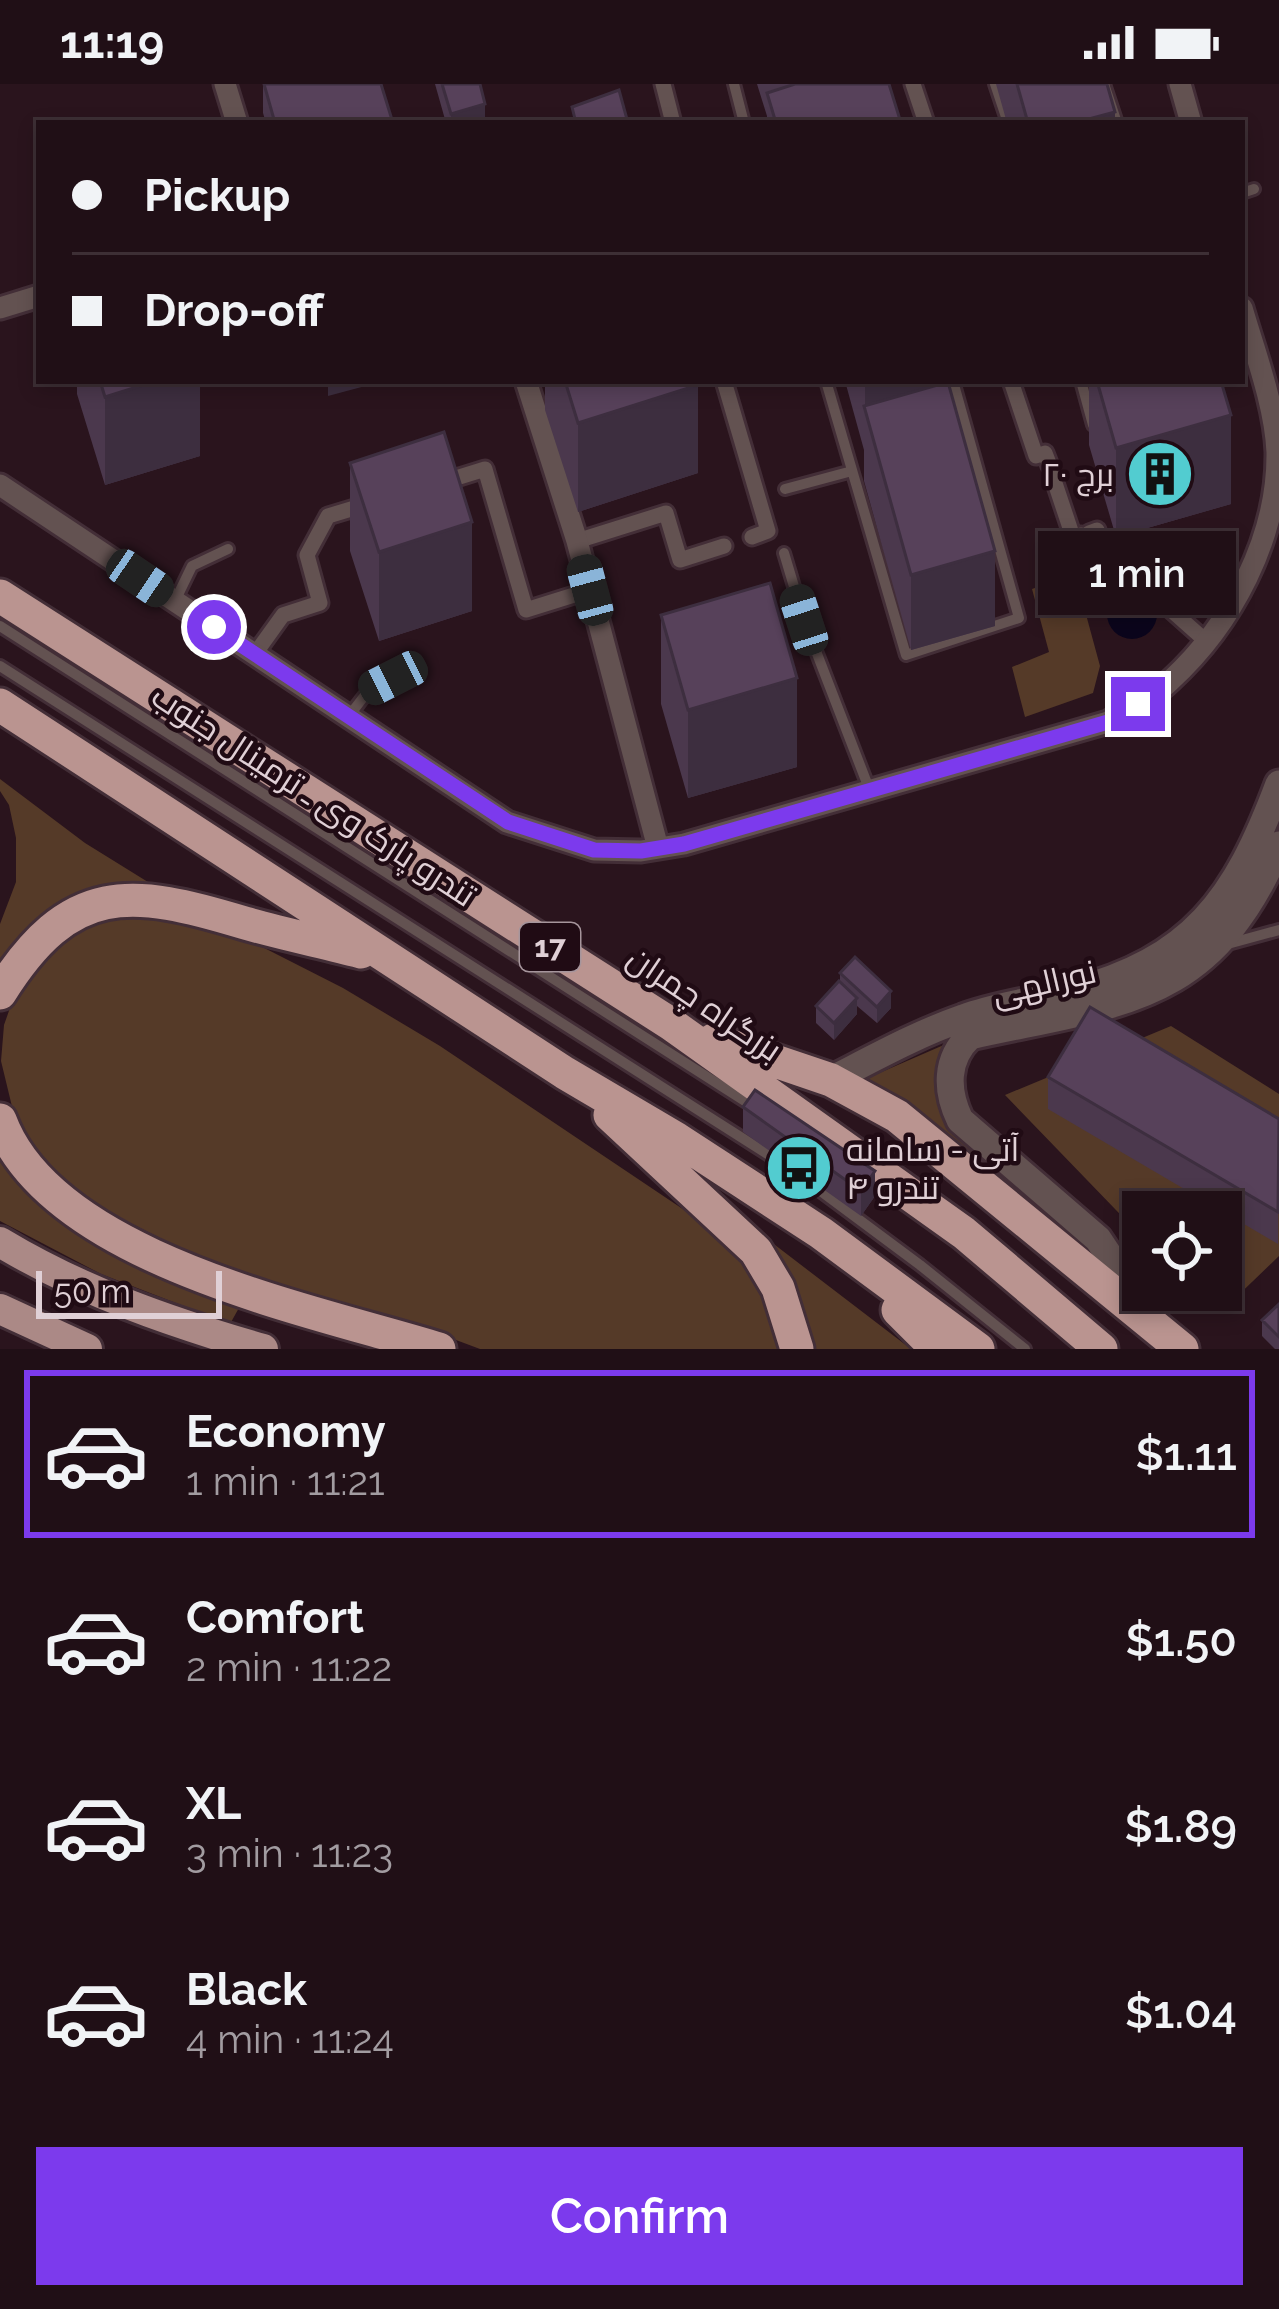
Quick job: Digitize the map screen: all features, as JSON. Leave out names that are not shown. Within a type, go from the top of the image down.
[{"type":"highway","name":"بزرگراه چمران","points":[[0,596],[670,1024],[964,1233],[1090,1338]]},
{"type":"highway","points":[[0,705],[565,1072],[677,1138],[820,1233],[978,1349]]},
{"type":"highway","points":[[0,993],[19,962],[46,934],[78,912],[122,899],[163,900],[199,908],[387,958]]},
{"type":"highway","points":[[670,1024],[831,1080],[916,1131],[1182,1349]]},
{"type":"highway","points":[[565,1072],[756,1251],[778,1288],[796,1349]]},
{"type":"highway","points":[[0,1120],[13,1149],[58,1198],[150,1252],[247,1294],[439,1349]]},
{"type":"highway","points":[[820,1233],[937,1349]]},
{"type":"main road","points":[[0,1242],[74,1284],[128,1307],[263,1349]]},
{"type":"main road","points":[[0,1309],[85,1348]]},
{"type":"street","points":[[225,84],[236,120]]},
{"type":"street","points":[[663,84],[672,120]]},
{"type":"street","points":[[913,84],[925,120]]},
{"type":"street","points":[[1180,84],[1190,120]]},
{"type":"street","points":[[0,308],[36,297]]},
{"type":"street","points":[[0,484],[508,822],[594,850],[658,848],[1108,722],[1167,685],[1208,642],[1236,599],[1274,497],[1276,427],[1245,318]]},
{"type":"street","points":[[527,384],[577,541],[658,848]]},
{"type":"street","points":[[725,384],[768,532],[752,537]]},
{"type":"street","points":[[1012,384],[1036,456],[1046,453],[1073,537],[1097,530],[1110,568],[1148,557],[1162,602],[1208,642]]},
{"type":"street","points":[[418,489],[485,469],[526,610],[590,590]]},
{"type":"street","points":[[254,654],[283,615],[320,603],[307,555],[328,516],[396,496]]},
{"type":"street","points":[[577,541],[666,513],[680,560],[724,546]]},
{"type":"street","name":"نورالهی","points":[[1141,1314],[1098,1239],[960,1120],[950,1094],[950,1071],[960,1046],[970,1036],[1142,996],[1173,965],[1218,904],[1251,848],[1279,784]]},
{"type":"street","name":"نورالهی","points":[[831,1080],[966,1016],[1173,965],[1217,947],[1266,874],[1279,845]]},
{"type":"lane","points":[[734,84],[743,120]]},
{"type":"lane","points":[[995,84],[1007,120]]},
{"type":"lane","points":[[1104,84],[1116,120]]},
{"type":"lane","points":[[827,384],[906,655],[1019,617],[954,384]]},
{"type":"lane","points":[[1082,384],[1094,428],[1113,422]]},
{"type":"lane","points":[[785,490],[852,471]]},
{"type":"lane","points":[[175,601],[192,566],[228,549]]},
{"type":"lane","points":[[784,554],[804,620],[870,791]]},
{"type":"lane","name":"تندرو پارک وی ـ ترمینال جنوب","points":[[0,626],[768,1115]]},
{"type":"lane","points":[[0,666],[791,1169],[920,1264],[1024,1349]]},
{"type":"lane","points":[[349,716],[369,690],[416,667]]},
{"type":"lane","points":[[1217,947],[1279,931]]},
{"type":"lane","points":[[895,1202],[1090,1338]]},
{"type":"shaded area","points":[[1075,574],[1100,666],[1093,693],[1025,717],[1012,667],[1049,652],[1032,589]]},
{"type":"shaded area","points":[[1132,589],[1150,596],[1157,614],[1150,632],[1132,639],[1114,632],[1107,614],[1114,596]]},
{"type":"shaded area","points":[[0,779],[85,843],[156,887],[111,885],[68,901],[30,929],[0,963],[0,924],[16,882],[16,838]]},
{"type":"shaded area","points":[[130,910],[237,934],[343,988],[440,1046],[720,1234],[758,1287],[781,1349],[480,1349],[416,1325],[226,1271],[106,1211],[34,1154],[16,1123],[1,1061],[4,1025],[17,988],[62,937],[94,920]]},
{"type":"shaded area","points":[[1171,1026],[1279,1094],[1279,1256],[1242,1292],[1242,1191],[1122,1191],[1122,1216],[1005,1095]]},
{"type":"shaded area","points":[[946,1044],[940,1079],[1058,1217],[1114,1273],[854,1084]]},
{"type":"shaded area","points":[[0,1152],[240,1306],[230,1324],[101,1274],[0,1221]]},
{"type":"shaded area","points":[[724,1206],[911,1349],[812,1349],[795,1294]]},
{"type":"building","points":[[264,84],[381,84],[392,120],[274,120]]},
{"type":"building","points":[[442,84],[480,84],[485,104],[451,114]]},
{"type":"building","points":[[795,84],[889,84],[900,120],[775,120],[767,93]]},
{"type":"building","points":[[1017,84],[1107,84],[1115,112],[1085,120],[1027,120]]},
{"type":"building","points":[[619,90],[627,120],[575,120],[572,107]]},
{"type":"building","points":[[101,384],[146,384],[105,397]]},
{"type":"building","points":[[566,384],[698,384],[698,385],[578,423]]},
{"type":"building","points":[[949,384],[995,551],[911,575],[864,406]]},
{"type":"building","points":[[1098,384],[1222,384],[1231,415],[1116,448]]},
{"type":"building","points":[[444,432],[472,522],[379,552],[350,463]]},
{"type":"building","points":[[770,583],[797,678],[688,710],[661,615]]},
{"type":"building","points":[[855,957],[891,991],[877,1007],[840,973]]},
{"type":"building","points":[[839,981],[857,998],[834,1023],[816,1006]]},
{"type":"building","points":[[1090,1007],[1279,1119],[1278,1212],[1048,1077]]},
{"type":"building","points":[[755,1090],[875,1171],[861,1191],[743,1107]]},
{"type":"building","points":[[1279,1304],[1279,1337],[1262,1320]]},
{"type":"place","name":"برج ۲۰","points":[[1160,474]]},
{"type":"place","name":"آتی - سامانه ۴ تندرو","points":[[799,1168]]},
{"type":"route","points":[[214,627],[508,822],[594,850],[641,851],[684,844],[1108,722],[1138,704]]}]
